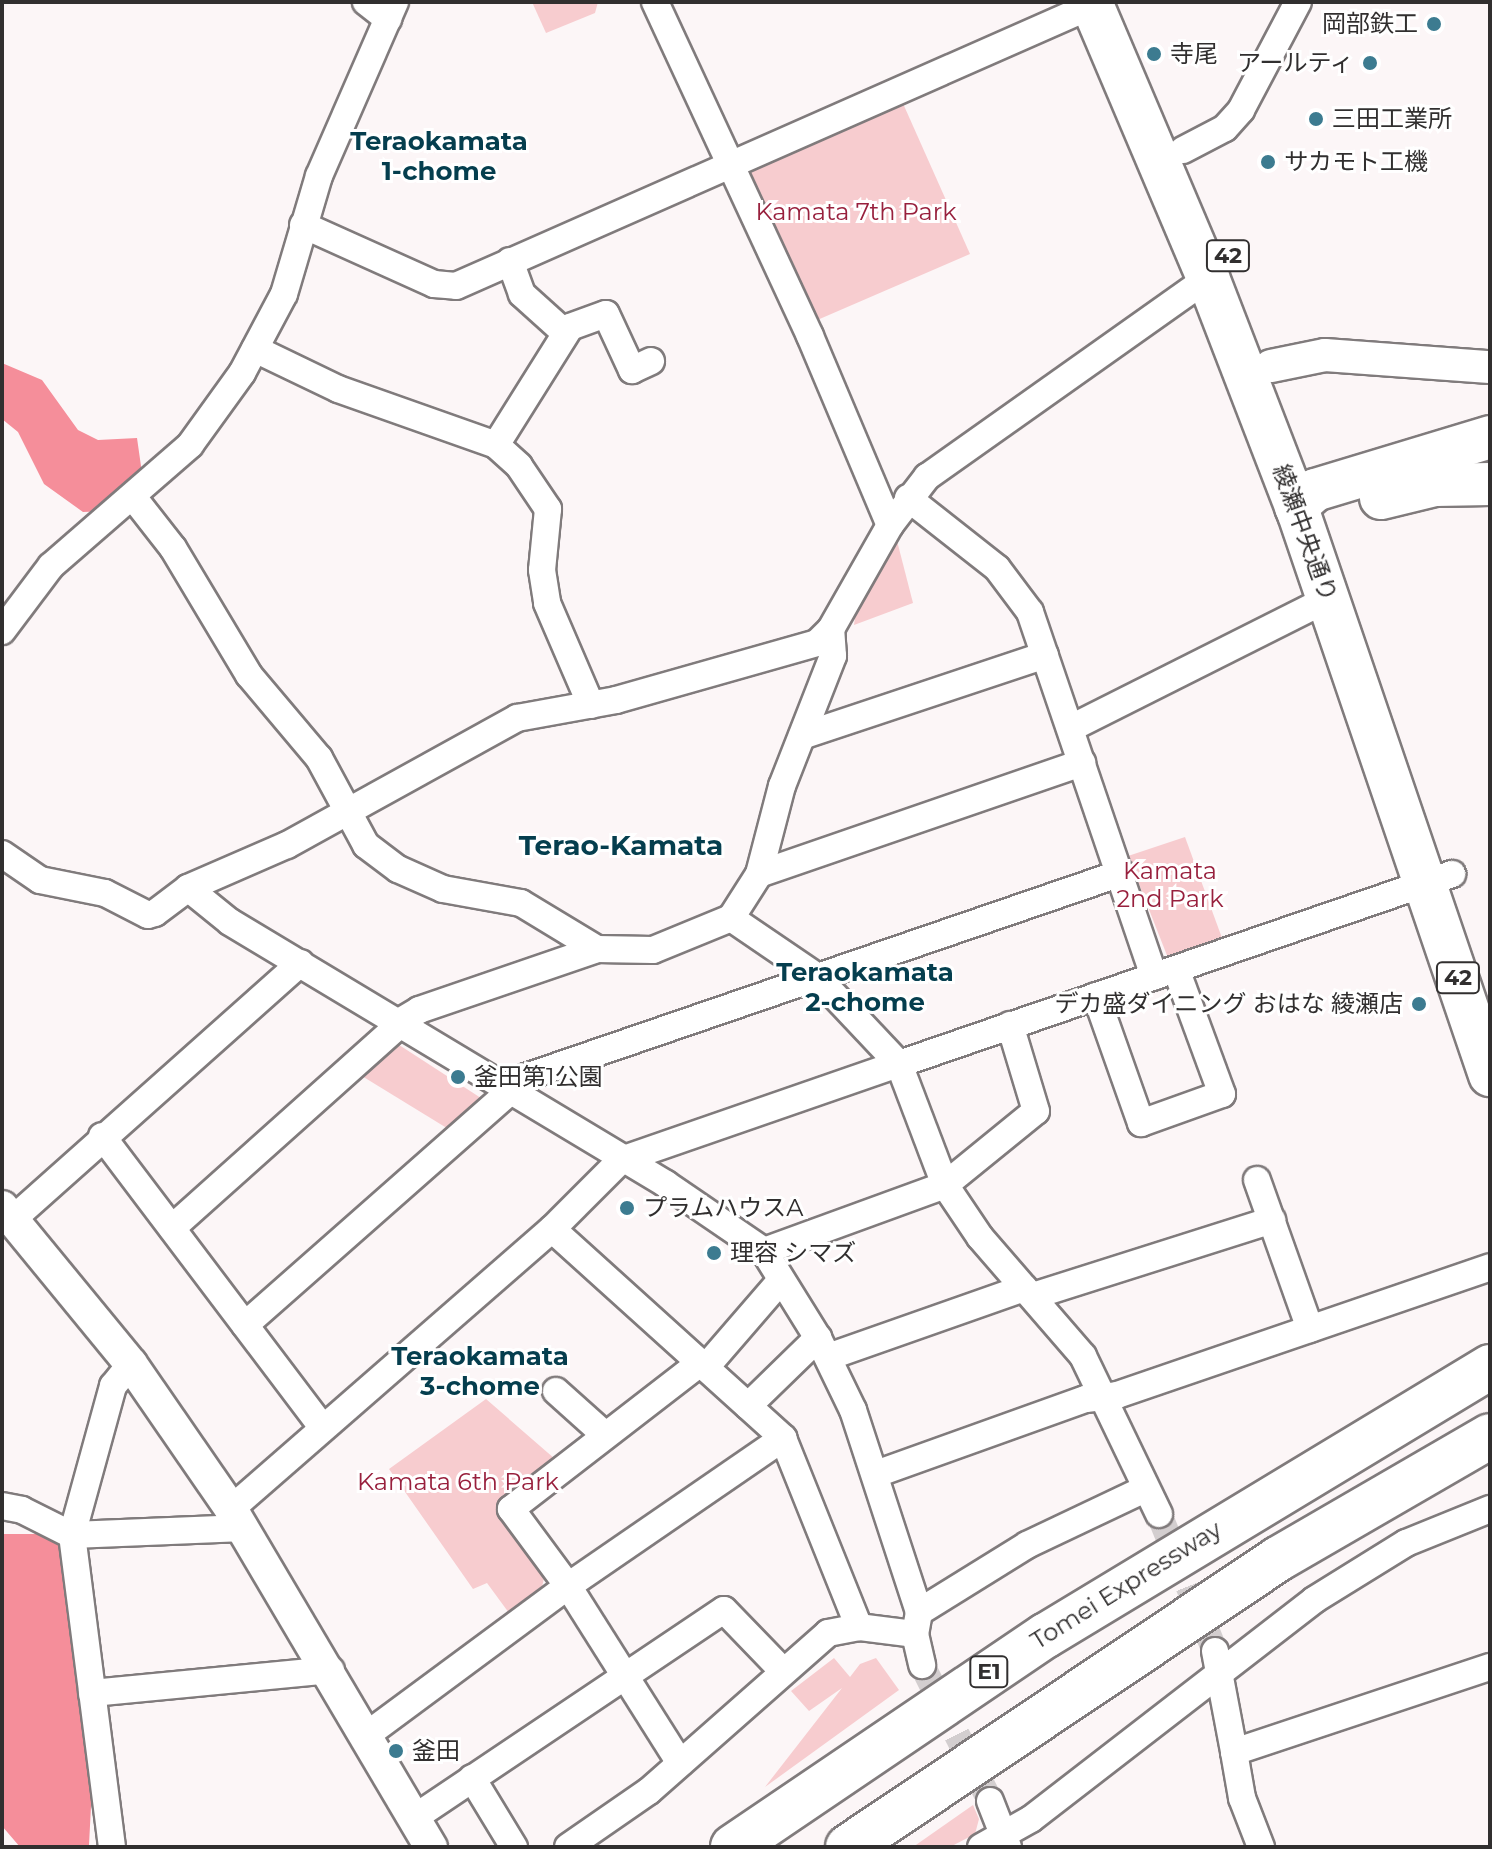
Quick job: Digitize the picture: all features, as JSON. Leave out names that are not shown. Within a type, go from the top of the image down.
[{"type":"highway","points":[[1252,1507],[1490,1350]]},
{"type":"highway","name":"Tomei Expressway","points":[[733,1847],[1045,1636],[1252,1507],[1490,1367]]},
{"type":"highway","points":[[848,1847],[1278,1559],[1490,1436]]},
{"type":"highway","points":[[1278,1559],[1490,1457]]},
{"type":"main road","name":"綾瀬中央通り","points":[[1102,3],[1183,150],[1271,366],[1329,598],[1439,878],[1490,982]]},
{"type":"main road","name":"綾瀬中央通り","points":[[1102,3],[1208,278],[1308,506],[1439,878],[1490,1075]]},
{"type":"main road","points":[[1308,506],[1490,437]]},
{"type":"main road","points":[[1308,506],[1435,485],[1490,484]]},
{"type":"street","points":[[2,631],[51,566],[190,445],[255,349],[284,294],[303,225],[391,11],[366,2]]},
{"type":"street","points":[[655,2],[733,163],[890,525]]},
{"type":"street","points":[[1183,150],[1225,128],[1241,110],[1298,2]]},
{"type":"street","points":[[303,225],[434,284],[456,286],[1102,3]]},
{"type":"street","points":[[510,261],[522,294],[564,332]]},
{"type":"street","points":[[2,854],[40,880],[105,893],[148,915],[188,888],[348,813],[517,718],[591,705],[817,643],[831,629],[890,525],[927,477],[1208,278]]},
{"type":"street","points":[[496,445],[564,332],[606,314],[633,369]]},
{"type":"street","points":[[255,349],[338,389],[496,445],[544,496],[547,603],[591,705]]},
{"type":"street","points":[[1271,366],[1325,355],[1490,367]]},
{"type":"street","points":[[133,497],[173,548],[249,675],[319,758],[366,845],[398,869],[443,889],[521,903],[597,949]]},
{"type":"street","points":[[908,498],[1015,587],[1045,655],[1121,873],[1222,1094],[1141,1123],[1096,996]]},
{"type":"street","points":[[1071,728],[1329,598]]},
{"type":"street","points":[[172,1228],[397,1025],[419,1010],[597,949],[653,950],[731,918],[759,874],[782,786],[833,656],[831,629]]},
{"type":"street","points":[[802,736],[1045,655]]},
{"type":"street","points":[[759,874],[1082,763]]},
{"type":"street","points":[[245,1325],[526,1077],[1121,873]]},
{"type":"street","points":[[2,1506],[22,1510],[72,1535],[237,1519],[322,1427],[552,1229],[621,1160],[1439,878]]},
{"type":"street","points":[[188,888],[230,922],[702,1206],[764,1251],[823,1348],[876,1474],[917,1623],[922,1665]]},
{"type":"street","points":[[731,918],[816,976],[883,1041],[899,1064],[945,1185],[980,1237],[1083,1356],[1143,1490],[1159,1514]]},
{"type":"street","points":[[300,963],[102,1136],[7,1213],[131,1364],[237,1519],[331,1670],[431,1847]]},
{"type":"street","points":[[764,1251],[945,1185],[1036,1111],[1010,1025]]},
{"type":"street","points":[[102,1136],[322,1427]]},
{"type":"street","points":[[1257,1180],[1310,1329]]},
{"type":"street","points":[[748,1406],[785,1364],[823,1348],[1272,1220]]},
{"type":"street","points":[[552,1229],[783,1438],[859,1627]]},
{"type":"street","points":[[876,1474],[1490,1267]]},
{"type":"street","points":[[680,1763],[568,1586],[511,1509],[605,1435],[703,1365],[781,1280]]},
{"type":"street","points":[[112,1847],[72,1535],[113,1386],[131,1364]]},
{"type":"street","points":[[556,1391],[605,1435]]},
{"type":"street","points":[[368,1734],[568,1586],[783,1438]]},
{"type":"street","points":[[568,1847],[649,1791],[828,1633],[859,1627],[917,1623],[1027,1545],[1143,1490]]},
{"type":"street","points":[[990,1801],[998,1843],[1217,1662],[1406,1543],[1490,1509]]},
{"type":"street","points":[[414,1818],[724,1610],[783,1671]]},
{"type":"street","points":[[1217,1662],[1242,1798],[1261,1847]]},
{"type":"street","points":[[1234,1752],[1490,1667]]},
{"type":"street","points":[[92,1693],[331,1670]]},
{"type":"street","points":[[472,1778],[514,1847]]},
{"type":"green space","points":[[532,2],[598,2],[595,13],[546,33]]},
{"type":"green space","name":"Kamata 7th Park","points":[[901,99],[970,254],[815,321],[746,173]]},
{"type":"green space","points":[[895,533],[913,603],[854,625],[856,610]]},
{"type":"green space","name":"Kamata 2nd Park","points":[[1185,837],[1222,938],[1168,958],[1128,856]]},
{"type":"green space","points":[[393,1041],[484,1100],[450,1130],[357,1073]]},
{"type":"green space","name":"Kamata 6th Park","points":[[486,1399],[555,1459],[499,1510],[545,1574],[542,1587],[509,1613],[487,1583],[473,1589],[389,1469]]},
{"type":"green space","points":[[834,1658],[850,1677],[860,1664],[876,1658],[899,1690],[765,1787],[842,1688],[809,1711],[791,1691]]},
{"type":"green space","points":[[973,1805],[979,1819],[975,1834],[950,1847],[913,1847]]},
{"type":"shaded area","points":[[2,363],[42,380],[78,430],[98,440],[137,438],[142,473],[109,511],[83,512],[44,484],[18,432],[2,419]]},
{"type":"shaded area","points":[[2,1534],[50,1534],[62,1548],[62,1575],[75,1609],[70,1639],[84,1690],[92,1787],[89,1845],[83,1847],[20,1847],[2,1826]]},
{"type":"tunnel","points":[[1159,1514],[1215,1651]]},
{"type":"tunnel","points":[[922,1665],[990,1801]]},
{"type":"place","name":"岡部鉄工","points":[[1434,24]]},
{"type":"place","name":"寺尾","points":[[1154,54]]},
{"type":"place","name":"アールティ","points":[[1370,63]]},
{"type":"place","name":"三田工業所","points":[[1316,119]]},
{"type":"place","name":"サカモト工機","points":[[1268,162]]},
{"type":"place","name":"デカ盛ダイニング おはな 綾瀬店","points":[[1419,1004]]},
{"type":"place","name":"釜田第1公園","points":[[458,1077]]},
{"type":"place","name":"プラムハウスA","points":[[627,1208]]},
{"type":"place","name":"理容 シマズ","points":[[714,1253]]},
{"type":"place","name":"釜田","points":[[396,1751]]},
{"type":"district","name":"Teraokamata 1-chome","points":[[439,157]]},
{"type":"district","name":"Terao-Kamata","points":[[621,845]]},
{"type":"district","name":"Teraokamata 2-chome","points":[[865,988]]},
{"type":"district","name":"Teraokamata 3-chome","points":[[480,1372]]}]
